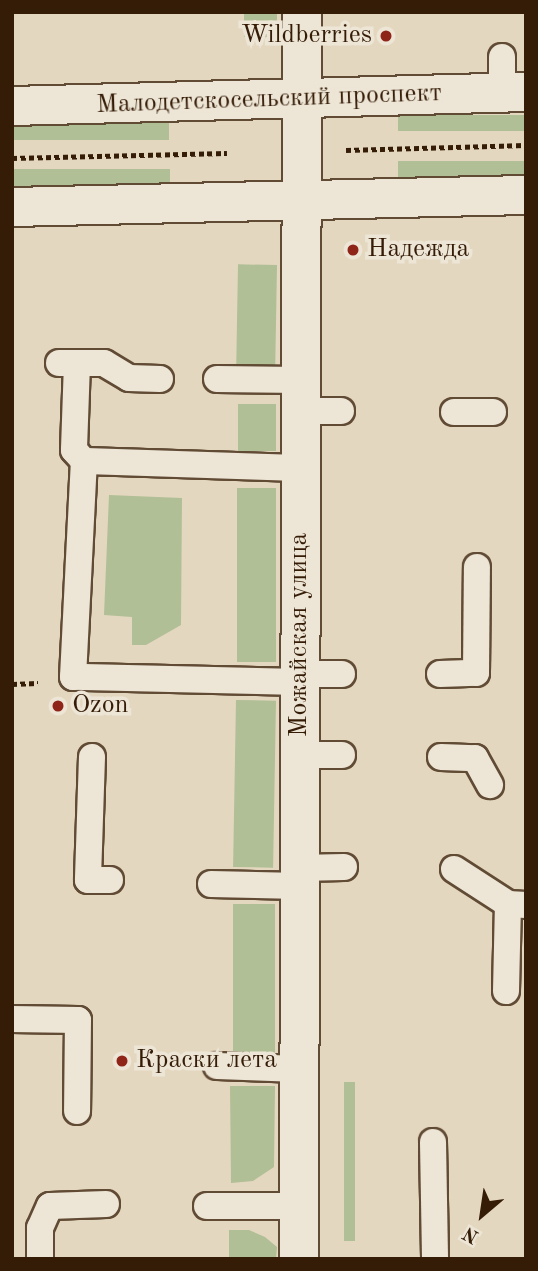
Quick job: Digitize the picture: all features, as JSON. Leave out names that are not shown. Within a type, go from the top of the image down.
[{"type":"street","name":"Можайская улица","points":[[299,1259],[302,12]]},
{"type":"street","name":"Малодетскосельский проспект","points":[[12,106],[302,100],[510,81]]},
{"type":"street","points":[[12,207],[526,195]]},
{"type":"lane","points":[[160,379],[129,378],[104,363],[68,363],[75,446],[73,677],[300,678],[342,674]]},
{"type":"lane","points":[[217,379],[300,396],[341,411]]},
{"type":"lane","points":[[454,412],[493,412]]},
{"type":"lane","points":[[75,446],[300,468]]},
{"type":"lane","points":[[440,674],[476,673],[477,567]]},
{"type":"lane","points":[[300,755],[342,755]]},
{"type":"lane","points":[[92,757],[88,880],[110,880]]},
{"type":"lane","points":[[441,757],[475,758],[490,785]]},
{"type":"lane","points":[[211,884],[300,877],[344,867]]},
{"type":"lane","points":[[454,869],[517,905],[506,991]]},
{"type":"lane","points":[[12,1019],[78,1020],[87,1063],[77,1111]]},
{"type":"lane","points":[[217,1066],[299,1069]]},
{"type":"lane","points":[[433,1142],[435,1259]]},
{"type":"lane","points":[[40,1259],[40,1228],[50,1206],[106,1204]]},
{"type":"lane","points":[[207,1206],[299,1206]]},
{"type":"path","points":[[346,150],[526,145]]},
{"type":"path","points":[[12,158],[227,153]]},
{"type":"green space","points":[[244,12],[277,12],[277,37],[244,37]]},
{"type":"green space","points":[[398,115],[526,115],[526,131],[398,131]]},
{"type":"green space","points":[[12,122],[169,122],[169,140],[12,140]]},
{"type":"green space","points":[[398,161],[526,161],[526,177],[398,177]]},
{"type":"green space","points":[[12,169],[170,169],[170,186],[12,186]]},
{"type":"green space","points":[[238,264],[277,265],[275,367],[236,366]]},
{"type":"green space","points":[[238,404],[276,404],[276,451],[238,451]]},
{"type":"green space","points":[[237,488],[276,488],[276,662],[237,662]]},
{"type":"green space","points":[[109,495],[182,498],[181,625],[146,645],[132,645],[132,617],[104,615]]},
{"type":"green space","points":[[236,700],[276,701],[273,868],[233,867]]},
{"type":"green space","points":[[233,904],[275,904],[275,1053],[233,1053]]},
{"type":"green space","points":[[344,1082],[355,1082],[355,1241],[344,1241]]},
{"type":"green space","points":[[230,1086],[275,1086],[274,1167],[253,1181],[231,1183]]},
{"type":"green space","points":[[229,1230],[249,1230],[265,1237],[277,1247],[276,1259],[229,1259]]},
{"type":"place","name":"Wildberries","points":[[386,36]]},
{"type":"place","name":"Надежда","points":[[353,250]]},
{"type":"place","name":"Ozon","points":[[58,706]]},
{"type":"place","name":"Краски лета","points":[[122,1061]]}]
